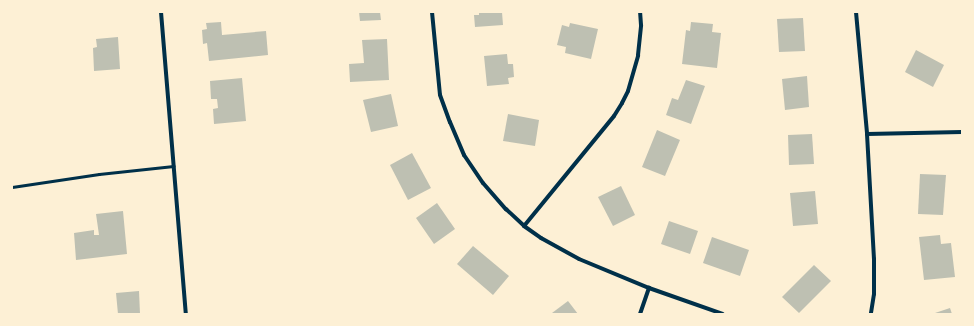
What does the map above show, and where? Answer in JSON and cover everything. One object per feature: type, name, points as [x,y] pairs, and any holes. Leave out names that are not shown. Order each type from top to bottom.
[{"type":"street","points":[[161,12],[186,314]]},
{"type":"street","points":[[432,12],[440,95],[464,156],[483,183],[524,226],[566,253],[649,288],[723,314]]},
{"type":"street","points":[[524,226],[614,116],[622,103],[628,91],[638,54],[641,25],[640,12]]},
{"type":"street","points":[[856,12],[874,259],[874,294],[871,314]]},
{"type":"street","points":[[866,134],[962,132]]},
{"type":"street","points":[[640,314],[649,288]]},
{"type":"lane","points":[[12,187],[99,174],[174,166]]},
{"type":"building","points":[[359,12],[380,12],[381,20],[360,21]]},
{"type":"building","points":[[479,12],[502,12],[503,25],[475,27],[474,15],[479,15]]},
{"type":"building","points":[[803,18],[805,51],[779,52],[777,19]]},
{"type":"building","points":[[221,22],[222,35],[266,31],[268,55],[209,61],[207,43],[203,44],[202,30],[207,29],[206,23]]},
{"type":"building","points":[[691,22],[713,24],[712,32],[721,33],[717,68],[682,64],[686,30],[690,31]]},
{"type":"building","points":[[570,23],[598,29],[591,59],[565,53],[566,47],[557,45],[562,25],[569,27]]},
{"type":"building","points":[[118,37],[120,69],[94,71],[93,48],[97,47],[96,39]]},
{"type":"building","points":[[387,39],[389,80],[350,82],[349,64],[364,63],[362,40]]},
{"type":"building","points":[[916,50],[944,65],[933,87],[905,72]]},
{"type":"building","points":[[507,54],[508,64],[513,64],[514,77],[508,78],[509,84],[487,86],[484,56]]},
{"type":"building","points":[[807,76],[809,107],[785,110],[782,79]]},
{"type":"building","points":[[242,78],[246,121],[214,124],[213,109],[218,108],[217,99],[211,99],[210,81]]},
{"type":"building","points":[[686,80],[705,86],[691,124],[666,115],[672,98],[678,100]]},
{"type":"building","points":[[391,94],[398,126],[371,132],[363,100]]},
{"type":"building","points":[[508,114],[539,120],[535,146],[503,141]]},
{"type":"building","points":[[657,130],[680,140],[665,176],[642,167]]},
{"type":"building","points":[[812,134],[814,164],[789,165],[788,135]]},
{"type":"building","points":[[412,153],[431,188],[408,200],[390,165]]},
{"type":"building","points":[[920,174],[946,175],[943,215],[918,214]]},
{"type":"building","points":[[621,186],[635,215],[613,226],[598,197]]},
{"type":"building","points":[[815,191],[818,224],[793,226],[790,193]]},
{"type":"building","points":[[437,203],[455,229],[434,244],[416,218]]},
{"type":"building","points":[[123,211],[127,254],[76,260],[74,233],[94,230],[94,235],[99,235],[96,214]]},
{"type":"building","points":[[669,221],[698,231],[690,254],[661,244]]},
{"type":"building","points":[[940,235],[941,244],[951,243],[955,277],[924,280],[919,237]]},
{"type":"building","points":[[712,237],[749,250],[740,276],[703,263]]},
{"type":"building","points":[[473,246],[509,276],[493,295],[457,264]]},
{"type":"building","points":[[814,265],[831,281],[799,313],[782,297]]},
{"type":"building","points":[[139,291],[140,314],[118,314],[116,293]]},
{"type":"building","points":[[568,301],[578,314],[552,313]]},
{"type":"building","points":[[950,308],[952,314],[932,314]]}]
